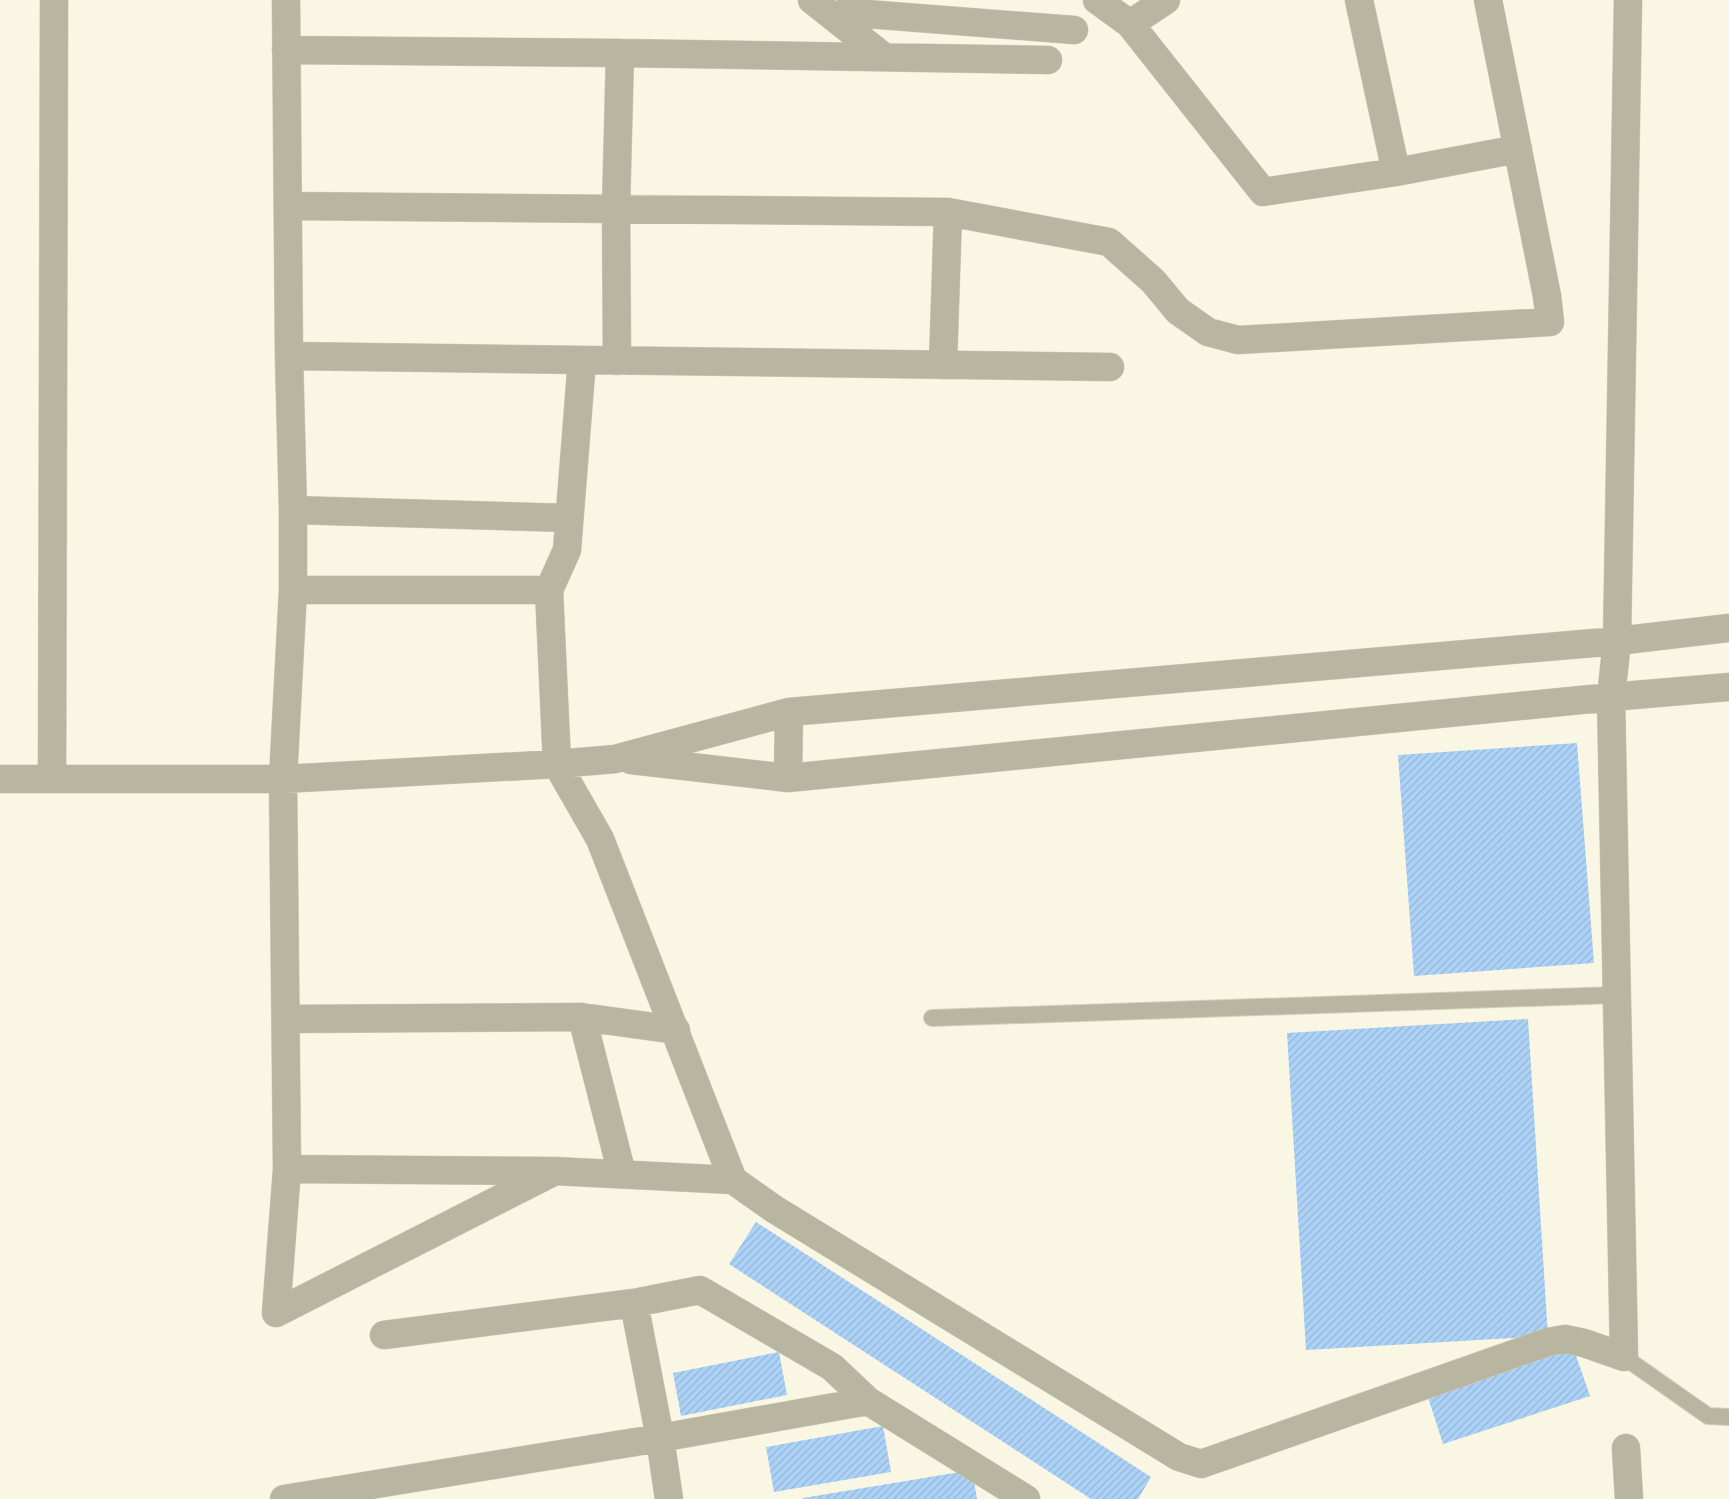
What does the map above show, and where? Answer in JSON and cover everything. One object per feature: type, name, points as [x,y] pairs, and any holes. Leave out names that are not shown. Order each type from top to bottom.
[{"type":"street","points":[[52,778],[54,0]]},
{"type":"street","points":[[286,0],[293,590],[283,779],[287,1169],[276,1313],[554,1171]]},
{"type":"street","points":[[812,0],[884,57]]},
{"type":"street","points":[[851,0],[867,14],[1074,30]]},
{"type":"street","points":[[1096,0],[1130,24],[1264,192],[1396,172],[1518,149]]},
{"type":"street","points":[[1130,24],[1166,0]]},
{"type":"street","points":[[1359,0],[1396,172]]},
{"type":"street","points":[[289,206],[948,212],[1110,242],[1152,281],[1178,311],[1208,332],[1238,340],[1550,322],[1547,296],[1488,0]]},
{"type":"street","points":[[287,1169],[554,1171],[733,1180],[774,1209],[1170,1452],[1201,1464],[1548,1342],[1565,1339],[1584,1343],[1624,1357],[1611,697],[1616,641],[1628,0]]},
{"type":"street","points":[[286,50],[1048,60]]},
{"type":"street","points":[[617,361],[616,208],[620,53]]},
{"type":"street","points":[[943,365],[948,212]]},
{"type":"street","points":[[289,356],[1110,367]]},
{"type":"street","points":[[582,360],[567,550],[549,590],[557,764],[600,839],[733,1180]]},
{"type":"street","points":[[293,510],[569,518]]},
{"type":"street","points":[[293,590],[549,590]]},
{"type":"street","points":[[0,778],[283,779],[557,764],[615,759],[789,712],[1616,641],[1729,628]]},
{"type":"street","points":[[615,759],[788,778],[1729,687]]},
{"type":"street","points":[[788,778],[789,712]]},
{"type":"street","points":[[286,1019],[582,1017],[676,1030]]},
{"type":"street","points":[[582,1017],[622,1174]]},
{"type":"street","points":[[384,1335],[634,1303],[700,1290],[832,1367],[868,1401],[1026,1499]]},
{"type":"street","points":[[634,1303],[660,1438],[669,1499]]},
{"type":"street","points":[[284,1499],[660,1438],[868,1401]]},
{"type":"street","points":[[1626,1448],[1629,1499]]},
{"type":"lane","points":[[932,1018],[1617,995]]},
{"type":"lane","points":[[1624,1357],[1708,1416],[1729,1417]]},
{"type":"building","points":[[1577,743],[1594,963],[1414,976],[1398,755]]},
{"type":"building","points":[[1528,1019],[1548,1336],[1306,1350],[1287,1033]]},
{"type":"building","points":[[756,1222],[1151,1477],[1138,1499],[1091,1499],[729,1264]]},
{"type":"building","points":[[1572,1344],[1590,1396],[1443,1444],[1426,1391]]},
{"type":"building","points":[[779,1352],[787,1395],[681,1416],[673,1373]]},
{"type":"building","points":[[883,1426],[891,1472],[774,1492],[766,1447]]},
{"type":"building","points":[[972,1470],[977,1499],[803,1499],[803,1498]]}]
